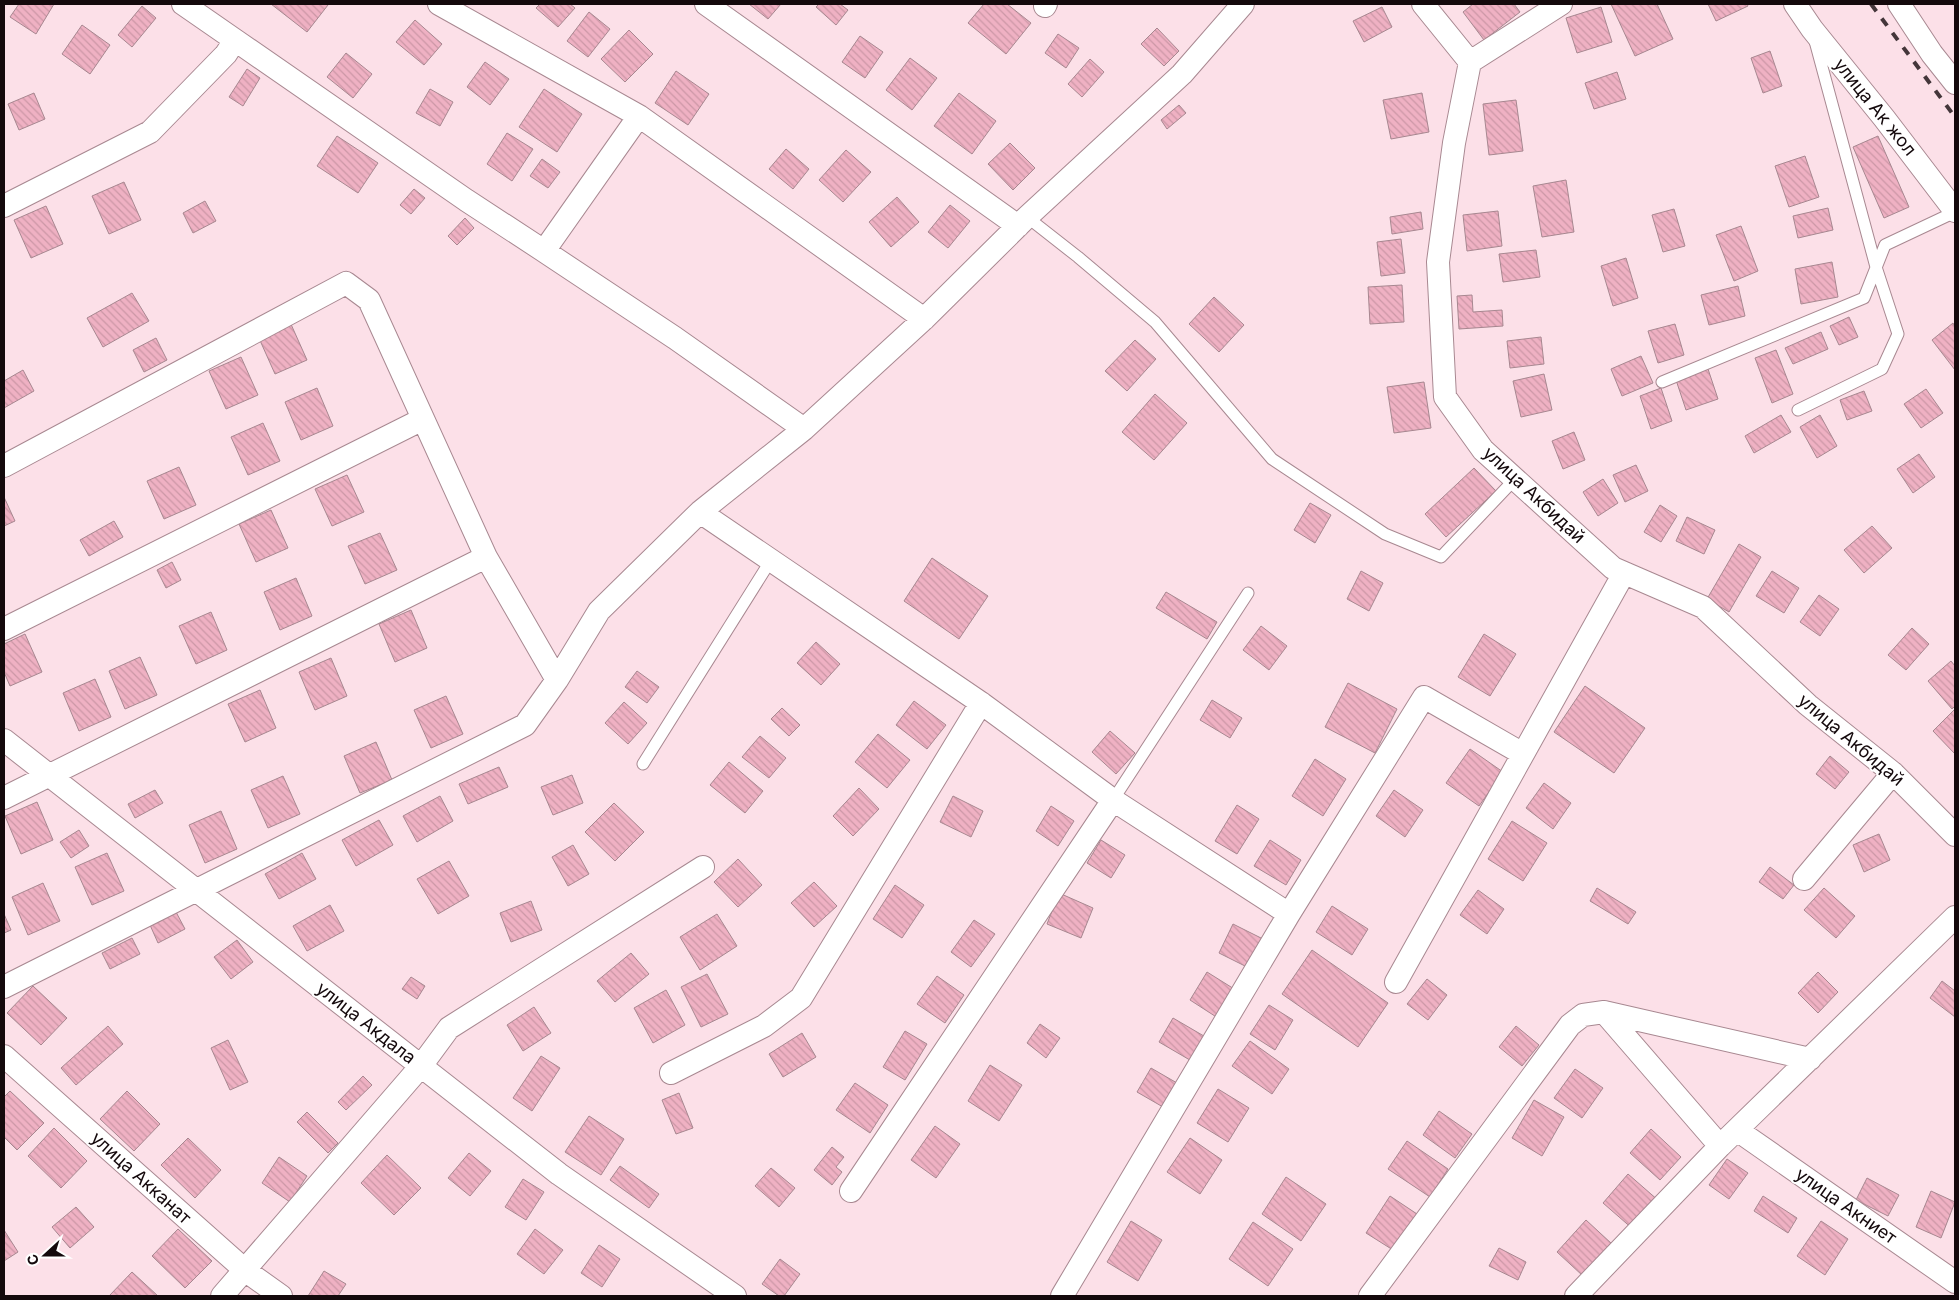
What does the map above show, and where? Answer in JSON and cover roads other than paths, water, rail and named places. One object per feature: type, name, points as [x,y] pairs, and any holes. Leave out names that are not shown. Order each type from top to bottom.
[{"type":"street","points":[[184,4],[466,200],[675,338],[804,429]]},
{"type":"street","points":[[439,4],[467,10],[639,116],[924,319]]},
{"type":"street","points":[[706,4],[1022,222]]},
{"type":"street","points":[[4,987],[525,725],[557,680],[600,611],[700,512],[804,429],[924,319],[1022,222],[1182,74],[1243,4]]},
{"type":"street","points":[[1423,4],[1470,62],[1561,4]]},
{"type":"street","name":"улица Ак жол","points":[[1795,4],[1812,29],[1884,118],[1955,212]]},
{"type":"street","points":[[1899,4],[1932,54],[1955,83]]},
{"type":"street","points":[[4,206],[150,132],[226,54],[235,40]]},
{"type":"street","name":"улица Акбидай","points":[[1470,62],[1454,143],[1438,262],[1445,397],[1483,450],[1613,568],[1703,607],[1808,704],[1893,773],[1955,835]]},
{"type":"street","points":[[544,251],[639,116]]},
{"type":"street","points":[[4,466],[346,282],[369,300],[486,557],[557,680]]},
{"type":"street","points":[[4,629],[423,419]]},
{"type":"street","points":[[700,512],[981,703],[1113,800],[1289,914]]},
{"type":"street","points":[[4,798],[486,557]]},
{"type":"street","points":[[1396,982],[1624,573]]},
{"type":"street","points":[[1062,1296],[1289,914],[1424,697],[1523,754]]},
{"type":"street","points":[[672,1073],[764,1026],[801,998],[981,703]]},
{"type":"street","name":"улица Акдала","points":[[4,740],[559,1174],[735,1296]]},
{"type":"street","points":[[1804,878],[1893,773]]},
{"type":"street","points":[[852,1191],[1113,800]]},
{"type":"street","points":[[222,1296],[246,1271],[421,1066],[449,1028],[704,866]]},
{"type":"street","points":[[1576,1296],[1720,1146],[1955,918]]},
{"type":"street","points":[[1370,1296],[1570,1024],[1583,1016],[1604,1012],[1810,1059]]},
{"type":"street","points":[[1604,1012],[1720,1146]]},
{"type":"street","name":"улица Акканат","points":[[4,1056],[246,1271],[281,1296]]},
{"type":"street","name":"улица Акниет","points":[[1737,1130],[1955,1282]]},
{"type":"lane","points":[[1798,410],[1882,369],[1898,334],[1876,266],[1812,29]]},
{"type":"lane","points":[[1662,382],[1864,298],[1885,244],[1955,212]]},
{"type":"lane","points":[[1022,222],[1078,257],[1155,322],[1272,459],[1385,534],[1441,557],[1515,479]]},
{"type":"lane","points":[[643,764],[771,560]]},
{"type":"lane","points":[[1113,800],[1248,594]]},
{"type":"railway","points":[[1871,4],[1955,117]]}]
